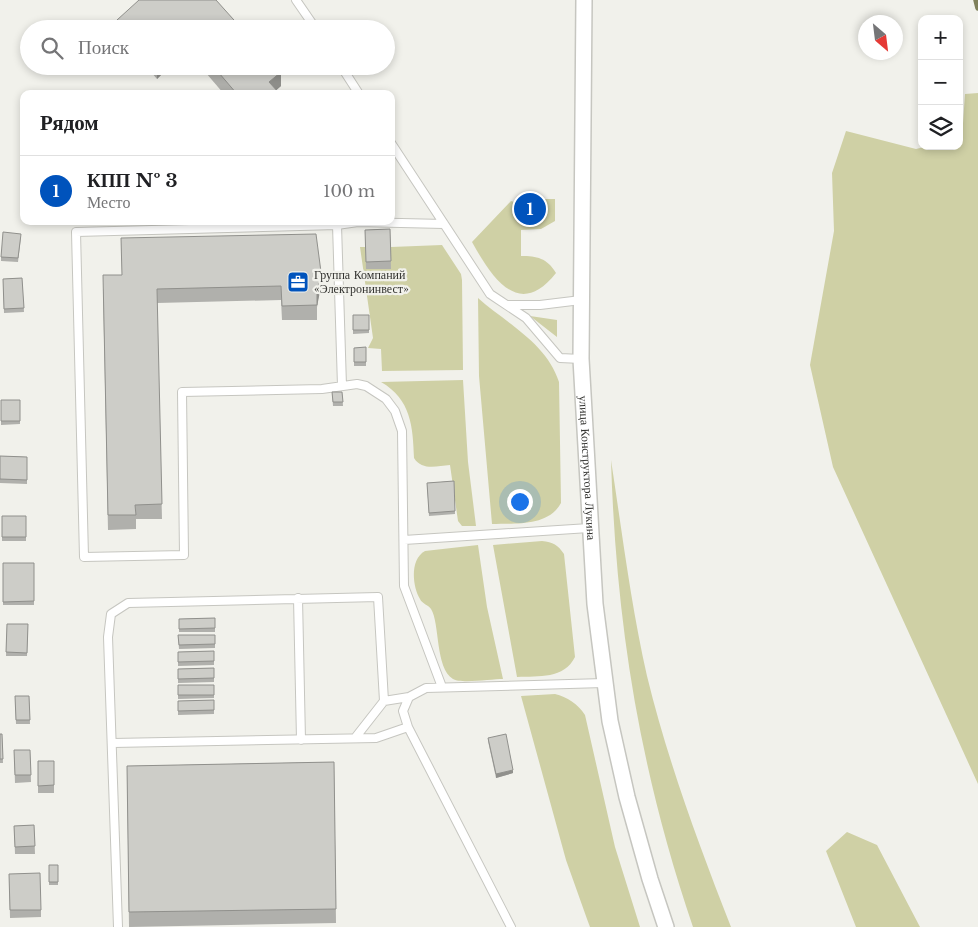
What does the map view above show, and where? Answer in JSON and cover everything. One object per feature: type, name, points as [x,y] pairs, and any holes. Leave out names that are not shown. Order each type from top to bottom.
[{"type":"street","name":"улица Конструктора Лукина","points":[[584,0],[581,359],[589,528],[595,604],[610,721],[627,797],[650,879],[666,927]]},
{"type":"lane","points":[[296,0],[310,20]]},
{"type":"lane","points":[[347,75],[356,90]]},
{"type":"lane","points":[[395,148],[490,294],[508,305],[538,330],[560,358],[581,359]]},
{"type":"lane","points":[[395,223],[444,224]]},
{"type":"lane","points":[[342,386],[337,225],[76,232],[84,557],[184,554],[182,392],[322,389],[357,384],[366,386],[386,399],[400,422],[404,463],[404,586],[442,687]]},
{"type":"lane","points":[[508,305],[540,305],[581,300]]},
{"type":"lane","points":[[404,540],[589,528]]},
{"type":"lane","points":[[118,927],[108,637],[111,614],[128,603],[378,597],[384,701],[355,738]]},
{"type":"lane","points":[[298,598],[301,740]]},
{"type":"lane","points":[[384,701],[410,697],[426,688],[604,683]]},
{"type":"lane","points":[[410,697],[403,711],[408,727],[512,927]]},
{"type":"lane","points":[[113,743],[376,738],[408,727]]},
{"type":"green space","points":[[978,93],[978,784],[833,467],[810,365],[834,231],[832,173],[846,131],[918,150],[963,150],[965,94]]},
{"type":"green space","points":[[544,199],[555,199],[555,221],[541,229],[521,230],[521,256],[541,259],[549,264],[556,273],[543,287],[530,293],[518,293],[508,289],[488,269],[472,242],[511,201],[521,204],[538,214],[539,205]]},
{"type":"green space","points":[[442,245],[461,274],[463,370],[382,371],[381,349],[368,348],[373,338],[360,247],[366,247],[367,269],[391,247]]},
{"type":"green space","points":[[478,298],[535,345],[553,368],[559,382],[561,503],[555,511],[540,520],[492,524],[479,376]]},
{"type":"green space","points":[[530,316],[557,320],[557,337]]},
{"type":"green space","points":[[463,380],[468,462],[476,526],[462,526],[458,521],[450,465],[425,466],[421,465],[414,458],[413,435],[404,405],[391,389],[381,382]]},
{"type":"green space","points":[[611,460],[631,595],[655,708],[685,803],[731,927],[693,927],[674,869],[659,811],[645,754],[625,639],[618,581]]},
{"type":"green space","points":[[542,541],[555,544],[564,554],[575,657],[570,664],[558,673],[517,677],[493,545]]},
{"type":"green space","points":[[478,545],[487,607],[503,679],[457,680],[447,673],[443,665],[434,616],[430,608],[421,601],[415,587],[415,566],[420,555],[425,551]]},
{"type":"green space","points":[[555,694],[572,702],[585,715],[615,847],[640,927],[590,927],[587,919],[566,860],[521,696]]},
{"type":"green space","points":[[847,832],[877,845],[920,927],[856,927],[826,851]]},
{"type":"building","points":[[139,0],[216,0],[234,20],[117,20]]},
{"type":"building","points":[[221,75],[277,75],[269,82],[276,90],[234,90]]},
{"type":"building","points":[[521,200],[539,201],[538,210],[521,210]]},
{"type":"building","points":[[390,229],[391,261],[366,262],[365,230]]},
{"type":"building","points":[[3,232],[21,234],[18,258],[1,257]]},
{"type":"building","points":[[316,234],[321,272],[317,292],[317,305],[282,306],[281,286],[157,289],[162,504],[135,505],[136,515],[108,515],[103,275],[122,275],[121,238]]},
{"type":"building","points":[[22,278],[24,308],[4,309],[3,279]]},
{"type":"building","points":[[353,315],[369,315],[369,330],[353,330]]},
{"type":"building","points":[[366,347],[366,362],[354,362],[354,348]]},
{"type":"building","points":[[332,392],[342,392],[343,402],[333,402]]},
{"type":"building","points":[[1,400],[20,400],[20,421],[1,421]]},
{"type":"building","points":[[0,456],[27,457],[27,480],[0,479]]},
{"type":"building","points":[[454,481],[455,511],[429,513],[427,483]]},
{"type":"building","points":[[2,516],[26,516],[26,537],[2,537]]},
{"type":"building","points":[[3,563],[34,563],[34,601],[3,602]]},
{"type":"building","points":[[215,618],[215,628],[179,629],[179,619]]},
{"type":"building","points":[[7,624],[28,624],[27,653],[6,652]]},
{"type":"building","points":[[178,635],[215,635],[215,644],[179,645]]},
{"type":"building","points":[[214,651],[214,661],[178,662],[178,652]]},
{"type":"building","points":[[214,668],[214,678],[178,679],[178,669]]},
{"type":"building","points":[[178,685],[214,685],[214,695],[178,695]]},
{"type":"building","points":[[15,696],[29,696],[30,720],[16,720]]},
{"type":"building","points":[[214,700],[214,710],[178,711],[178,701]]},
{"type":"building","points":[[0,734],[2,734],[3,759],[0,759]]},
{"type":"building","points":[[506,734],[513,770],[496,774],[488,738]]},
{"type":"building","points":[[14,750],[30,750],[31,775],[15,775]]},
{"type":"building","points":[[38,761],[54,761],[54,785],[38,786]]},
{"type":"building","points":[[334,762],[336,909],[129,912],[127,766]]},
{"type":"building","points":[[34,825],[35,846],[15,847],[14,826]]},
{"type":"building","points":[[49,865],[58,865],[58,882],[49,882]]},
{"type":"building","points":[[40,873],[41,910],[10,910],[9,874]]},
{"type":"waterway","points":[[976,0],[978,8]]},
{"type":"place","name":"КПП № 3","points":[[530,209]]},
{"type":"place","name":"Группа Компаний «Электронинвест»","points":[[298,282]]}]
